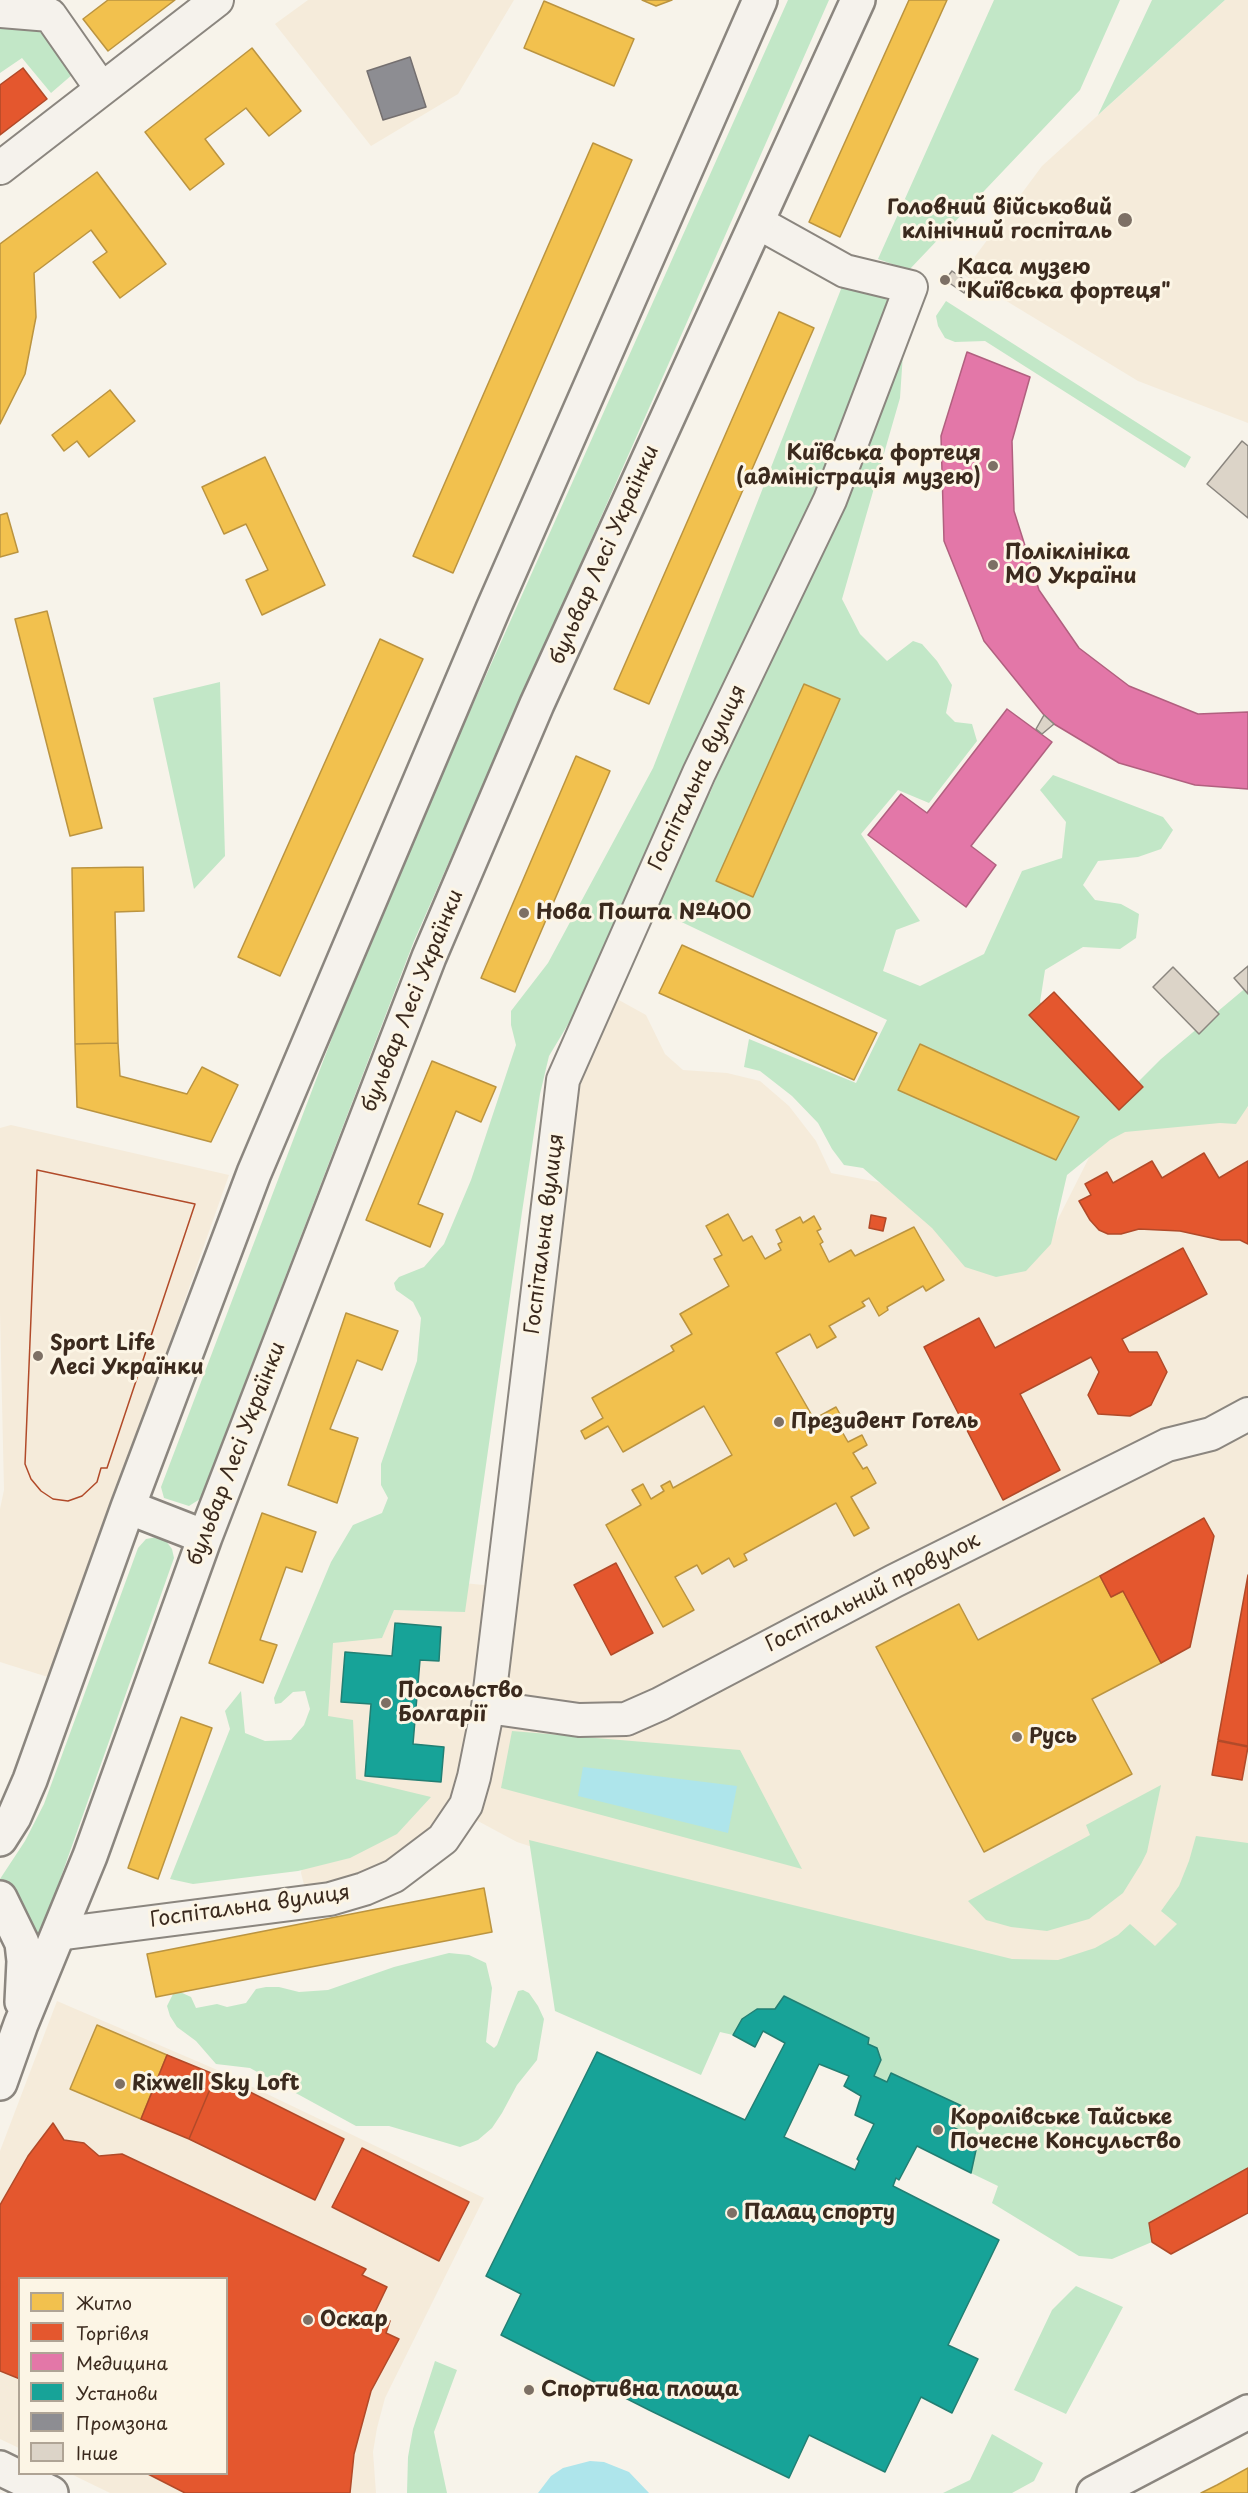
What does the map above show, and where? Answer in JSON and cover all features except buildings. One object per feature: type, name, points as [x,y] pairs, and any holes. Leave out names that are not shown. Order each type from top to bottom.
[{"type":"main road","points":[[3,1832],[30,1780],[128,1507],[254,1173],[502,587],[760,0]]},
{"type":"main road","name":"бульвар Лесі Українки","points":[[21,2024],[93,1848],[205,1537],[429,957],[537,704],[858,0]]},
{"type":"main road","points":[[128,1507],[205,1537]]},
{"type":"main road","points":[[0,1898],[22,1943],[24,1960],[21,2024],[0,2083]]},
{"type":"main road","points":[[0,1930],[17,1959],[23,1985]]},
{"type":"main road","points":[[1094,2493],[1248,2412]]},
{"type":"main road","points":[[0,2469],[51,2493]]},
{"type":"street","points":[[0,168],[217,0]]},
{"type":"street","points":[[0,11],[50,15],[101,88]]},
{"type":"street","name":"Госпітальна вулиця","points":[[58,1934],[330,1899],[364,1889],[394,1876],[443,1839],[466,1805],[488,1707],[563,1080],[699,773],[830,500],[910,287],[845,271],[757,222]]},
{"type":"street","name":"Госпітальний провулок","points":[[488,1707],[579,1720],[626,1719],[660,1704],[894,1581],[1167,1445],[1210,1434],[1248,1414]]},
{"type":"shaded area","points":[[308,0],[514,0],[458,94],[371,146],[275,24]]},
{"type":"shaded area","name":"Головний військовий клінічний госпіталь","points":[[1225,0],[1248,0],[1248,423],[1138,381],[962,274],[1042,166]]},
{"type":"shaded area","points":[[608,994],[646,1015],[665,1054],[683,1070],[727,1073],[760,1081],[789,1106],[816,1141],[831,1173],[878,1182],[912,1201],[1030,1243],[1057,1221],[1105,1126],[1197,1050],[1248,1108],[1248,1917],[1042,2015],[517,1842],[476,1820],[491,1763],[571,1078]]},
{"type":"shaded area","points":[[11,1125],[229,1175],[51,1678],[0,1662],[0,1509],[4,1490],[0,1312],[0,1128]]},
{"type":"shaded area","points":[[359,1557],[453,1582],[494,1586],[483,1699],[452,1811],[424,1844],[368,1877],[306,1892],[301,1873],[321,1758],[330,1650]]},
{"type":"shaded area","points":[[57,2001],[215,2069],[484,2198],[385,2398],[373,2452],[376,2493],[110,2493],[73,2475],[228,2475],[228,2277],[18,2277],[18,2448],[0,2439],[0,2151]]},
{"type":"green space","points":[[788,0],[829,0],[414,941],[200,1499],[189,1506],[164,1498],[161,1487],[378,917]]},
{"type":"green space","points":[[994,0],[1120,0],[1080,90],[909,270],[878,259]]},
{"type":"green space","points":[[1152,0],[1225,0],[1098,115]]},
{"type":"green space","points":[[0,17],[46,20],[80,68],[51,93],[22,58],[0,73]]},
{"type":"green space","points":[[843,284],[864,285],[893,304],[824,490],[585,996],[549,1056],[540,1094],[522,1212],[465,1612],[394,1610],[382,1638],[333,1643],[328,1716],[353,1720],[356,1779],[431,1797],[397,1834],[350,1858],[298,1871],[193,1884],[170,1879],[230,1729],[225,1711],[241,1691],[245,1733],[265,1741],[291,1740],[304,1725],[310,1709],[305,1691],[293,1692],[281,1703],[275,1704],[274,1698],[331,1562],[353,1525],[382,1513],[388,1498],[381,1485],[381,1464],[417,1361],[421,1318],[413,1302],[396,1290],[394,1283],[399,1277],[424,1267],[444,1244],[471,1180],[516,1045],[511,1025],[511,1011],[548,963],[653,768]]},
{"type":"green space","points":[[946,301],[1191,457],[1185,468],[985,341],[955,342],[945,338],[938,326],[936,316]]},
{"type":"green space","points":[[903,353],[900,398],[842,599],[860,634],[887,661],[913,641],[922,644],[937,661],[952,685],[946,713],[955,722],[972,724],[977,741],[929,803],[898,790],[861,834],[920,921],[896,930],[883,971],[920,986],[984,954],[1022,871],[1062,858],[1066,822],[1040,790],[1053,775],[1163,817],[1173,830],[1161,849],[1138,857],[1098,861],[1083,885],[1095,900],[1121,904],[1139,914],[1136,938],[1120,949],[1083,947],[1045,970],[1040,1002],[1101,1067],[1130,1090],[1161,1059],[1248,986],[1248,1106],[1236,1124],[1220,1123],[1125,1132],[1110,1140],[1067,1175],[1051,1244],[1026,1271],[996,1277],[965,1267],[932,1228],[863,1168],[844,1165],[818,1123],[792,1096],[760,1071],[744,1067],[749,1039],[856,1083],[887,1020],[648,906],[699,790],[710,793],[724,760],[715,755]]},
{"type":"green space","points":[[220,682],[225,856],[194,889],[153,698]]},
{"type":"green space","points":[[157,1537],[166,1541],[172,1549],[174,1558],[40,1936],[0,1879],[25,1841],[44,1804],[138,1548],[146,1539]]},
{"type":"green space","points":[[512,1731],[740,1750],[802,1869],[501,1788]]},
{"type":"green space","points":[[1161,1785],[1147,1852],[1141,1864],[1123,1893],[1089,1919],[1047,1931],[1011,1927],[986,1920],[968,1901],[1090,1835],[1086,1825]]},
{"type":"green space","points":[[1196,1836],[1248,1843],[1248,2168],[1149,2222],[1152,2242],[1112,2259],[1079,2256],[992,2203],[998,2186],[971,2173],[976,2150],[968,2134],[952,2127],[962,2106],[891,2074],[887,2082],[874,2076],[881,2060],[877,2048],[868,2044],[869,2038],[784,1997],[775,2009],[757,2009],[742,2019],[733,2035],[720,2032],[701,2075],[555,2011],[529,1840],[1012,1959],[1058,1960],[1095,1948],[1118,1935],[1130,1924],[1155,1946],[1177,1924],[1161,1911],[1179,1886]]},
{"type":"green space","points":[[449,1953],[469,1955],[486,1963],[492,1988],[486,2042],[494,2048],[518,1991],[523,1990],[529,1993],[544,2019],[537,2060],[517,2085],[492,2128],[478,2140],[460,2147],[389,2126],[356,2126],[250,2068],[216,2064],[196,2041],[177,2027],[167,2006],[173,1994],[178,1991],[191,1997],[196,2008],[217,2004],[227,2007],[246,2003],[256,1989],[266,1987],[279,1987],[299,1992],[328,1990],[394,1967]]},
{"type":"green space","points":[[1076,2286],[1123,2307],[1066,2414],[1014,2390],[1052,2310]]},
{"type":"green space","points":[[435,2361],[457,2370],[434,2432],[447,2493],[407,2493],[408,2457],[413,2429]]},
{"type":"green space","points":[[992,2434],[1043,2463],[1034,2481],[1012,2493],[943,2493],[970,2480]]},
{"type":"water","points":[[583,1767],[737,1786],[728,1833],[578,1796]]},
{"type":"water","points":[[590,2461],[604,2462],[629,2472],[649,2493],[538,2493],[551,2476],[563,2468]]},
{"type":"place","name":"Головний військовий клінічний госпіталь","points":[[1125,220]]},
{"type":"place","name":"Каса музею \"Київська фортеця\"","points":[[945,280]]},
{"type":"place","name":"Київська фортеця (адміністрація музею)","points":[[993,466]]},
{"type":"place","name":"Поліклініка МО України","points":[[993,565]]},
{"type":"place","name":"Нова Пошта №400","points":[[524,913]]},
{"type":"place","name":"Sport Life Лесі Українки","points":[[38,1356]]},
{"type":"place","name":"Президент Готель","points":[[779,1422]]},
{"type":"place","name":"Посольство Болгарії","points":[[386,1703]]},
{"type":"place","name":"Русь","points":[[1017,1737]]},
{"type":"place","name":"Rixwell Sky Loft","points":[[120,2084]]},
{"type":"place","name":"Королівське Тайське Почесне Консульство","points":[[938,2130]]},
{"type":"place","name":"Палац спорту","points":[[732,2213]]},
{"type":"place","name":"Оскар","points":[[308,2320]]},
{"type":"place","name":"Спортивна площа","points":[[529,2390]]}]
